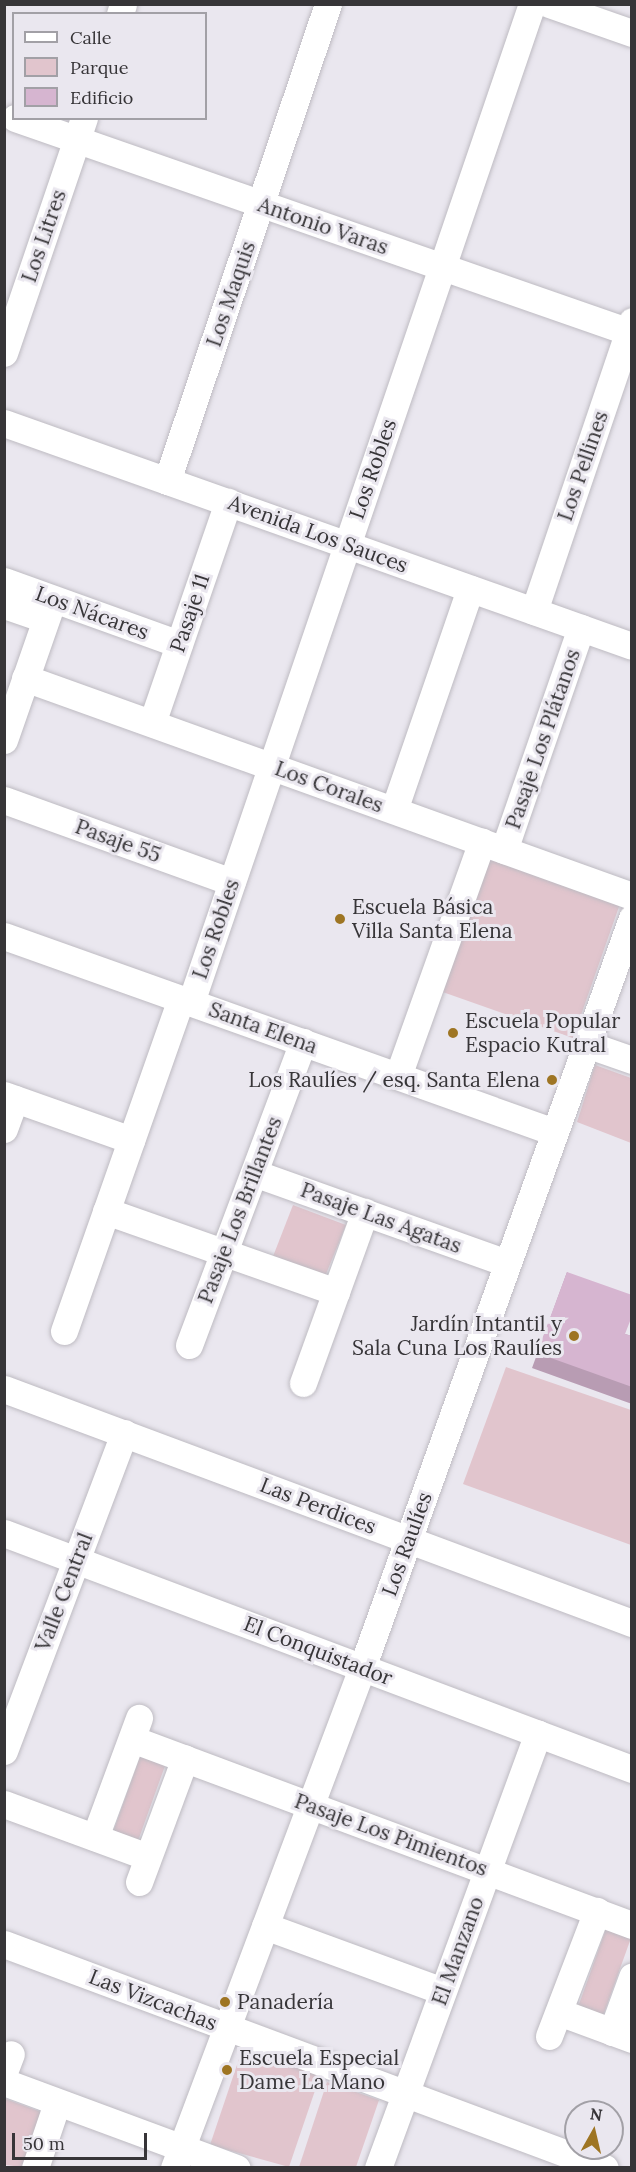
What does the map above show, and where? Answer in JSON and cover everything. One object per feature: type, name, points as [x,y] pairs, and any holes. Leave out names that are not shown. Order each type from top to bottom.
[{"type":"street","name":"Los Maquis","points":[[167,481],[328,4]]},
{"type":"street","name":"Los Robles","points":[[64,1331],[131,1140],[232,882],[532,4]]},
{"type":"street","points":[[549,4],[632,33]]},
{"type":"street","name":"Antonio Varas","points":[[26,120],[81,129],[261,204],[630,329]]},
{"type":"street","name":"Los Litres","points":[[4,353],[81,129]]},
{"type":"street","name":"Los Pellines","points":[[534,611],[630,329]]},
{"type":"street","name":"Avenida Los Sauces","points":[[4,423],[632,646]]},
{"type":"street","name":"Pasaje 11","points":[[152,723],[228,502]]},
{"type":"street","name":"Los Nácares","points":[[4,581],[49,609]]},
{"type":"street","points":[[394,810],[470,589]]},
{"type":"street","name":"Los Nácares","points":[[4,605],[49,609],[179,644]]},
{"type":"street","points":[[4,740],[49,609]]},
{"type":"street","name":"Pasaje Los Plátanos","points":[[398,1076],[581,628]]},
{"type":"street","name":"Los Corales","points":[[25,678],[632,896]]},
{"type":"street","name":"Pasaje 55","points":[[4,800],[232,882]]},
{"type":"street","name":"Los Raulíes","points":[[178,2157],[362,1668],[632,918]]},
{"type":"street","name":"Santa Elena","points":[[4,936],[555,1132]]},
{"type":"street","name":"Pasaje Los Brillantes","points":[[189,1345],[303,1042]]},
{"type":"street","points":[[586,1044],[632,1060]]},
{"type":"street","points":[[4,1129],[10,1097],[131,1140]]},
{"type":"street","name":"Pasaje Las Agatas","points":[[254,1173],[507,1263]]},
{"type":"street","points":[[106,1211],[336,1292]]},
{"type":"street","points":[[303,1383],[364,1212]]},
{"type":"street","name":"Las Perdices","points":[[4,1389],[632,1623]]},
{"type":"street","name":"Valle Central","points":[[4,1751],[124,1433]]},
{"type":"street","name":"El Conquistador","points":[[4,1533],[632,1769]]},
{"type":"street","name":"Pasaje Los Pimientos","points":[[95,1837],[135,1728],[185,1758],[632,1924]]},
{"type":"street","name":"El Manzano","points":[[378,2168],[538,1734]]},
{"type":"street","points":[[139,1882],[185,1758]]},
{"type":"street","points":[[4,1804],[148,1857]]},
{"type":"street","points":[[597,1911],[554,2024],[622,2035],[632,1977]]},
{"type":"street","points":[[265,1926],[443,1991]]},
{"type":"street","name":"Las Vizcachas","points":[[4,1944],[605,2168]]},
{"type":"street","points":[[4,2082],[178,2157],[237,2168]]},
{"type":"street","points":[[35,2168],[57,2103]]},
{"type":"green space","points":[[485,854],[621,901],[573,1038],[437,990]]},
{"type":"green space","points":[[595,1065],[631,1078],[631,1143],[577,1122]]},
{"type":"green space","points":[[293,1205],[346,1225],[324,1279],[272,1259]]},
{"type":"green space","points":[[506,1367],[631,1410],[631,1545],[463,1484]]},
{"type":"green space","points":[[141,1754],[166,1763],[138,1841],[113,1832]]},
{"type":"green space","points":[[606,1929],[631,1938],[603,2016],[578,2007]]},
{"type":"green space","points":[[245,2041],[323,2067],[289,2167],[210,2145]]},
{"type":"green space","points":[[327,2082],[379,2100],[356,2167],[299,2167]]},
{"type":"green space","points":[[6,2099],[44,2113],[23,2167],[5,2165]]},
{"type":"building","points":[[567,1272],[632,1295],[632,1316],[625,1334],[632,1336],[632,1387],[537,1353]]},
{"type":"place","name":"Escuela Básica Villa Santa Elena","points":[[340,919]]},
{"type":"place","name":"Escuela Popular Espacio Kutral","points":[[453,1033]]},
{"type":"place","name":"Los Raulíes / esq. Santa Elena","points":[[552,1080]]},
{"type":"place","name":"Jardín Intantil y Sala Cuna Los Raulíes","points":[[574,1336]]},
{"type":"place","name":"Panadería","points":[[225,2002]]},
{"type":"place","name":"Escuela Especial Dame La Mano","points":[[227,2070]]}]
